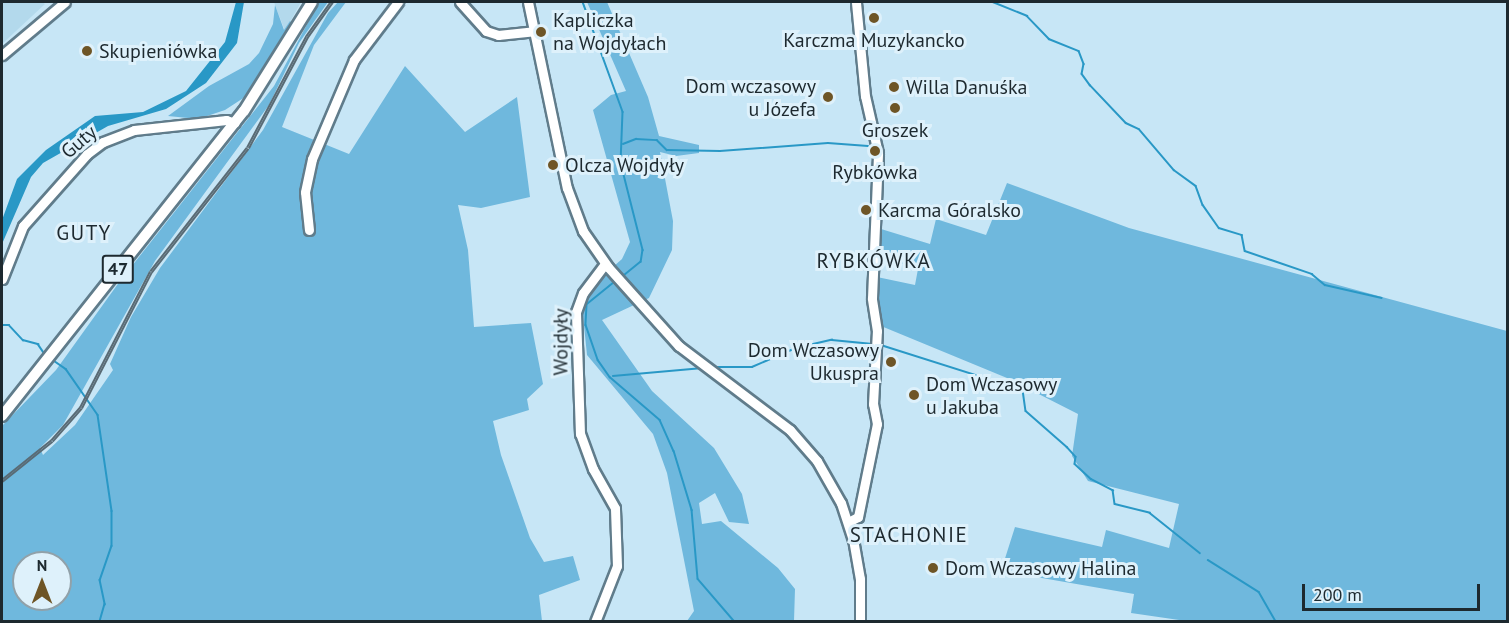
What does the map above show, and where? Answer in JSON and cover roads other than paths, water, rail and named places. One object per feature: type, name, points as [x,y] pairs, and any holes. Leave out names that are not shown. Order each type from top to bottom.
[{"type":"main road","name":"47","points":[[2,416],[235,123],[312,2]]},
{"type":"street","points":[[2,55],[64,2]]},
{"type":"street","points":[[309,231],[305,192],[312,159],[354,60],[398,2]]},
{"type":"street","points":[[460,2],[486,32],[498,35],[534,32]]},
{"type":"street","points":[[528,2],[571,201],[586,237],[608,267],[691,356],[801,441],[824,471],[848,522],[859,570],[860,621]]},
{"type":"street","points":[[848,522],[858,517],[873,456],[877,424],[873,404],[877,331],[872,298],[878,153],[865,96],[856,2]]},
{"type":"street","name":"Guty","points":[[2,279],[23,226],[87,154],[103,142],[134,130],[226,120],[235,123]]},
{"type":"street","name":"Wojdyły","points":[[595,621],[611,588],[617,558],[615,508],[585,449],[578,418],[577,306],[608,267]]},
{"type":"waterway","points":[[583,2],[623,112],[621,163],[643,250],[641,262],[621,278]]},
{"type":"waterway","points":[[993,2],[1027,16],[1049,39],[1079,51],[1084,64],[1082,74],[1090,85],[1126,123],[1139,129],[1174,170],[1196,186],[1203,205],[1219,228],[1242,235],[1245,251],[1312,274],[1325,285],[1382,298]]},
{"type":"waterway","points":[[623,144],[636,139],[657,140],[667,150],[720,151],[828,143],[868,146]]},
{"type":"waterway","points":[[615,282],[587,305],[586,325],[598,360],[610,377],[660,420],[674,451],[692,510],[698,579],[735,622]]},
{"type":"waterway","points":[[2,325],[9,325],[23,340],[38,344],[44,353]]},
{"type":"waterway","points":[[714,367],[752,367],[796,348],[832,340],[873,344]]},
{"type":"waterway","points":[[881,345],[1023,390],[1026,411],[1067,447],[1076,457],[1075,464],[1091,479],[1113,490],[1115,504],[1150,513],[1200,553]]},
{"type":"waterway","points":[[53,360],[66,369],[98,415],[112,511],[112,546],[100,580],[105,604],[100,622]]},
{"type":"waterway","points":[[613,376],[703,368]]},
{"type":"waterway","points":[[1208,560],[1259,592],[1276,622]]},
{"type":"railway","points":[[2,481],[52,441],[81,408],[151,272],[248,148],[307,37],[332,2]]},
{"type":"place","name":"Karczma Muzykancko","points":[[874,18]]},
{"type":"place","name":"Kapliczka na Wojdyłach","points":[[541,32]]},
{"type":"place","name":"Skupieniówka","points":[[87,51]]},
{"type":"place","name":"Willa Danuśka","points":[[894,87]]},
{"type":"place","name":"Dom wczasowy u Józefa","points":[[828,97]]},
{"type":"place","name":"Groszek","points":[[895,108]]},
{"type":"place","name":"Rybkówka","points":[[875,151]]},
{"type":"place","name":"Olcza Wojdyły","points":[[553,165]]},
{"type":"place","name":"Karcma Góralsko","points":[[866,210]]},
{"type":"place","name":"Dom Wczasowy Ukuspra","points":[[891,362]]},
{"type":"place","name":"Dom Wczasowy u Jakuba","points":[[914,395]]},
{"type":"place","name":"Dom Wczasowy Halina","points":[[933,568]]},
{"type":"district","name":"GUTY","points":[[84,233]]},
{"type":"district","name":"RYBKÓWKA","points":[[874,261]]},
{"type":"district","name":"STACHONIE","points":[[909,535]]}]
